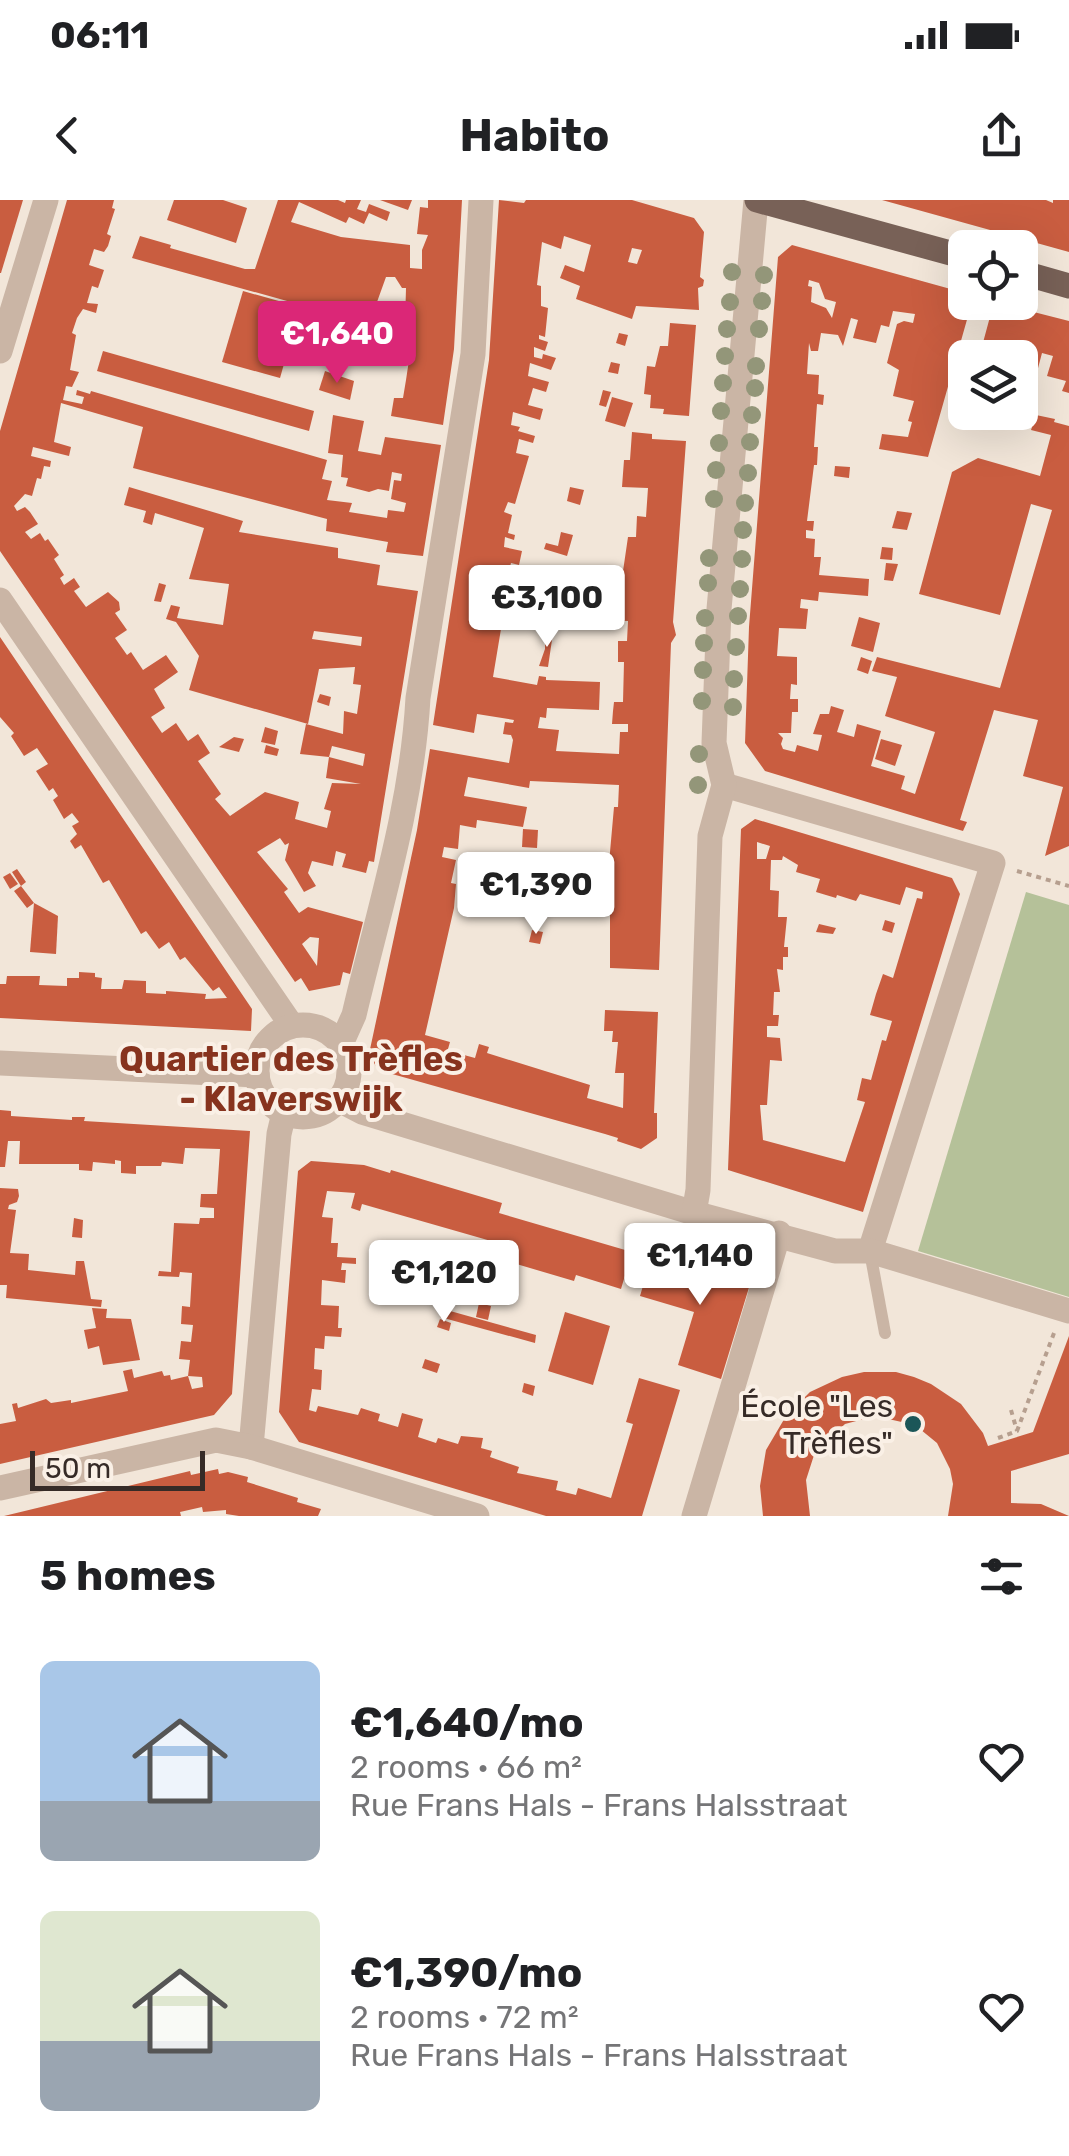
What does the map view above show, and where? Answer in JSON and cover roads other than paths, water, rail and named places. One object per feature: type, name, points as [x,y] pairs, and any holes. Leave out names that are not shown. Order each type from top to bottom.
[{"type":"main road","points":[[756,200],[948,253]]},
{"type":"main road","points":[[1038,277],[1069,286]]},
{"type":"street","points":[[0,351],[46,200]]},
{"type":"street","points":[[341,1044],[354,1014],[405,807],[418,698],[473,354],[481,200]]},
{"type":"street","points":[[694,1212],[698,1190],[710,836],[724,785],[714,743],[720,609],[756,200]]},
{"type":"street","points":[[0,600],[292,1026]]},
{"type":"street","points":[[724,785],[993,864],[870,1252]]},
{"type":"street","points":[[310,1025],[328,1032],[341,1044],[349,1073],[339,1100],[320,1114],[296,1117],[284,1113],[266,1098],[257,1076],[262,1050],[269,1039],[292,1026],[310,1025]]},
{"type":"street","points":[[0,1064],[257,1076]]},
{"type":"street","points":[[339,1100],[362,1112],[694,1212],[835,1251],[870,1252],[1066,1310]]},
{"type":"street","points":[[251,1447],[284,1113]]},
{"type":"street","points":[[694,1516],[779,1234]]},
{"type":"street","points":[[0,1488],[216,1440],[251,1447],[477,1516]]},
{"type":"lane","points":[[870,1252],[886,1332]]},
{"type":"place","name":"École \"Les Trèfles\"","points":[[913,1424]]},
{"type":"district","name":"Quartier des Trèfles - Klaverswijk","points":[[291,1079]]}]
